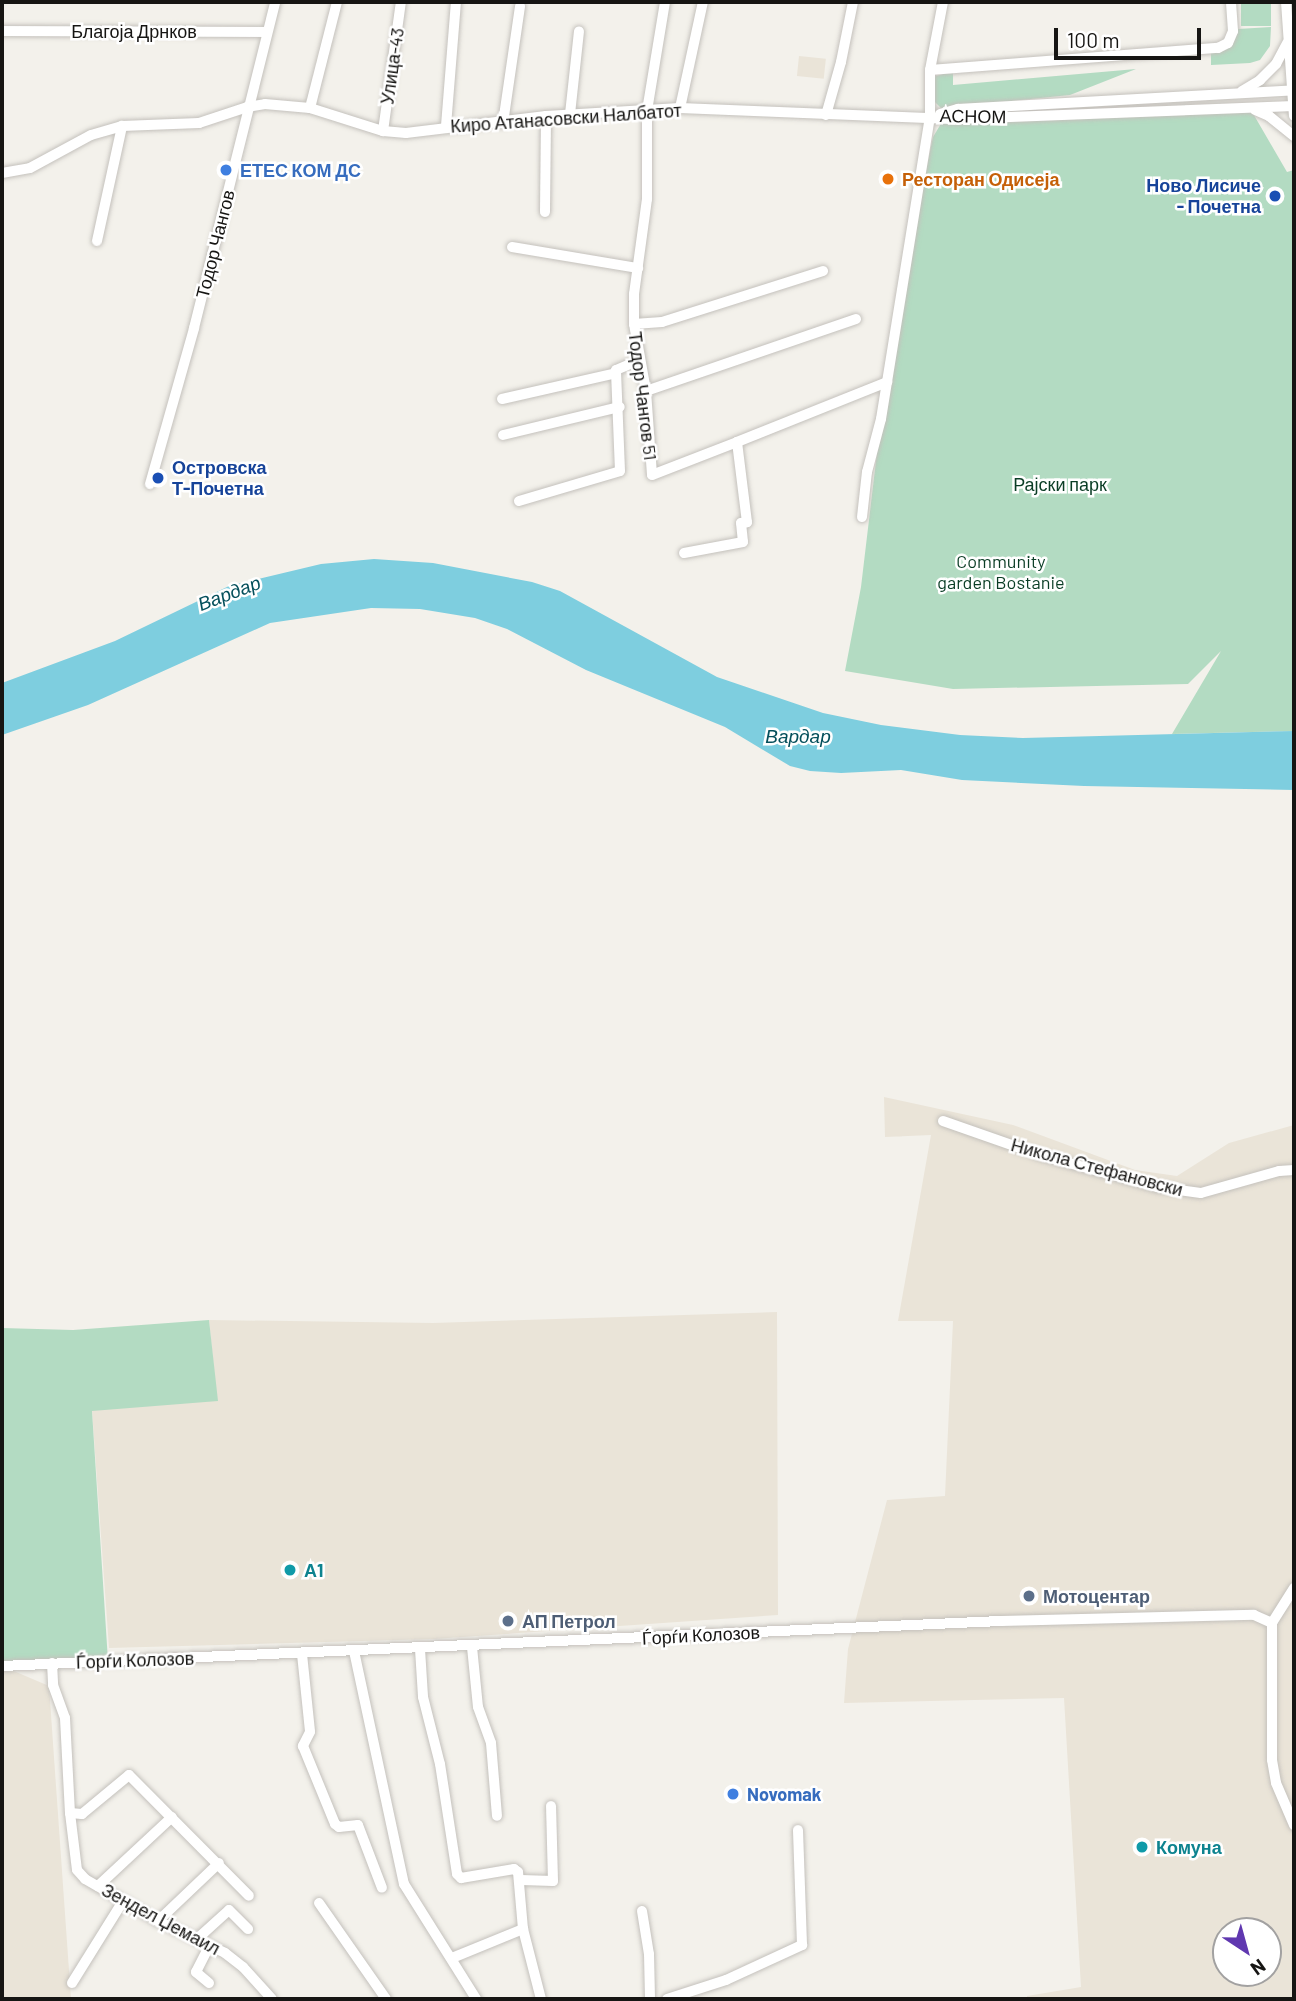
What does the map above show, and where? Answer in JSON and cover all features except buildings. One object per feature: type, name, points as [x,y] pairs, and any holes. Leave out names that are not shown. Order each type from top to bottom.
[{"type":"street","name":"Тодор Чангов","points":[[150,484],[194,328],[275,2]]},
{"type":"street","points":[[310,108],[337,2]]},
{"type":"street","name":"Улица-43","points":[[383,131],[401,2]]},
{"type":"street","points":[[446,126],[457,2]]},
{"type":"street","name":"Тодор Чангов 51","points":[[665,2],[647,111],[647,199],[634,324],[646,391],[652,475],[887,382]]},
{"type":"street","points":[[680,108],[703,2]]},
{"type":"street","points":[[826,115],[841,62],[853,2]]},
{"type":"street","points":[[862,517],[867,472],[887,382],[930,116],[930,70],[943,2]]},
{"type":"street","points":[[930,70],[1218,48],[1228,43],[1233,31],[1231,2]]},
{"type":"street","points":[[1286,2],[1294,116]]},
{"type":"street","points":[[503,123],[520,6]]},
{"type":"street","name":"Благоја Дрнков","points":[[2,30],[267,32]]},
{"type":"street","points":[[570,114],[579,32]]},
{"type":"street","points":[[1239,93],[1260,80],[1276,64],[1282,56],[1288,33]]},
{"type":"street","name":"АСНОМ","points":[[930,116],[958,109],[1293,90]]},
{"type":"street","name":"Киро Атанасовски Налбатот","points":[[2,173],[30,168],[91,135],[122,126],[199,123],[265,104],[310,108],[383,131],[405,133],[547,116],[680,108],[826,115],[930,116]]},
{"type":"street","name":"АСНОМ","points":[[930,116],[958,119],[1294,106]]},
{"type":"street","points":[[1245,107],[1269,116],[1294,136]]},
{"type":"street","points":[[545,212],[547,116]]},
{"type":"street","points":[[97,241],[122,126]]},
{"type":"street","points":[[512,247],[638,268]]},
{"type":"street","points":[[634,324],[663,322],[824,271]]},
{"type":"street","points":[[646,391],[856,319]]},
{"type":"street","points":[[519,501],[620,471],[620,407],[616,373],[621,365],[639,360]]},
{"type":"street","points":[[502,400],[616,373]]},
{"type":"street","points":[[503,435],[620,407]]},
{"type":"street","points":[[684,553],[743,542],[741,523],[747,522],[737,442]]},
{"type":"street","name":"Никола Стефановски","points":[[943,1121],[1043,1156],[1157,1187],[1201,1193],[1279,1171],[1294,1170]]},
{"type":"street","points":[[1294,1588],[1272,1623],[1272,1760],[1276,1783],[1294,1825]]},
{"type":"street","name":"Ѓорѓи Колозов","points":[[2,1666],[1197,1615],[1254,1615],[1272,1623]]},
{"type":"street","points":[[472,1647],[478,1707],[491,1743],[497,1816]]},
{"type":"street","points":[[420,1649],[423,1697],[440,1764],[457,1874],[461,1878],[514,1869],[521,1880],[523,1928],[541,1999]]},
{"type":"street","points":[[354,1651],[404,1884],[476,1999]]},
{"type":"street","points":[[302,1654],[310,1732],[303,1746],[335,1824],[339,1827],[358,1825],[382,1888]]},
{"type":"street","name":"Зендел Џемаил","points":[[52,1663],[53,1685],[65,1718],[70,1813],[77,1870],[98,1886],[158,1921],[210,1945],[243,1966],[272,1999]]},
{"type":"street","points":[[70,1813],[82,1814],[129,1775],[249,1896]]},
{"type":"street","points":[[521,1880],[552,1881],[551,1806]]},
{"type":"street","points":[[98,1886],[172,1817]]},
{"type":"street","points":[[667,1999],[726,1980],[802,1945],[797,1830]]},
{"type":"street","points":[[158,1921],[219,1863]]},
{"type":"street","points":[[72,1983],[123,1900]]},
{"type":"street","points":[[319,1903],[386,1999]]},
{"type":"street","points":[[197,1939],[229,1910],[248,1929]]},
{"type":"street","points":[[642,1911],[649,1954],[650,1999]]},
{"type":"street","points":[[452,1958],[523,1928]]},
{"type":"street","points":[[209,1983],[196,1972],[210,1945]]},
{"type":"shaded area","points":[[799,56],[826,59],[824,79],[797,76]]},
{"type":"shaded area","points":[[884,1097],[1013,1125],[1135,1170],[1177,1176],[1229,1143],[1294,1125],[1294,1999],[1027,1999],[1027,1996],[1081,1987],[1064,1698],[844,1703],[848,1649],[887,1500],[945,1496],[953,1321],[898,1321],[931,1135],[885,1137]]},
{"type":"shaded area","points":[[777,1312],[778,1615],[433,1639],[109,1648],[92,1410],[217,1400],[209,1320],[433,1323]]},
{"type":"shaded area","points":[[2,1666],[49,1686],[71,1999],[2,1999]]},
{"type":"green space","points":[[1241,2],[1271,2],[1271,26],[1241,26]]},
{"type":"green space","points":[[1271,27],[1270,46],[1260,60],[1211,65],[1211,53],[1234,40],[1238,29]]},
{"type":"green space","points":[[1136,69],[1070,95],[941,108],[932,99],[933,77],[943,74],[953,73],[953,85]]},
{"type":"green space","name":"Рајски парк","points":[[1251,110],[1287,172],[1294,170],[1294,731],[1172,734],[1221,651],[1188,684],[953,689],[845,671],[861,587],[881,419],[903,281],[933,137],[942,122]]},
{"type":"green space","points":[[209,1320],[218,1401],[92,1411],[108,1661],[2,1666],[2,1328],[73,1330]]},
{"type":"water","name":"Вардар","points":[[374,559],[433,563],[532,582],[560,591],[717,677],[823,713],[881,725],[960,735],[1023,738],[1294,731],[1294,790],[1084,786],[962,780],[901,770],[841,773],[810,771],[790,766],[725,727],[586,670],[507,629],[475,618],[420,609],[371,608],[270,623],[88,705],[2,735],[2,683],[115,641],[229,586],[321,564]]},
{"type":"place","name":"ЕТЕС КОМ ДС","points":[[226,170]]},
{"type":"place","name":"Ресторан Одисеја","points":[[888,179]]},
{"type":"place","name":"Ново Лисиче - Почетна","points":[[1275,196]]},
{"type":"place","name":"Островска Т-Почетна","points":[[158,478]]},
{"type":"place","name":"А1","points":[[290,1570]]},
{"type":"place","name":"Мотоцентар","points":[[1029,1596]]},
{"type":"place","name":"АП Петрол","points":[[508,1621]]},
{"type":"place","name":"Novomak","points":[[733,1794]]},
{"type":"place","name":"Комуна","points":[[1142,1847]]},
{"type":"park label","name":"Community garden Bostanie","points":[[1001,572]]}]
